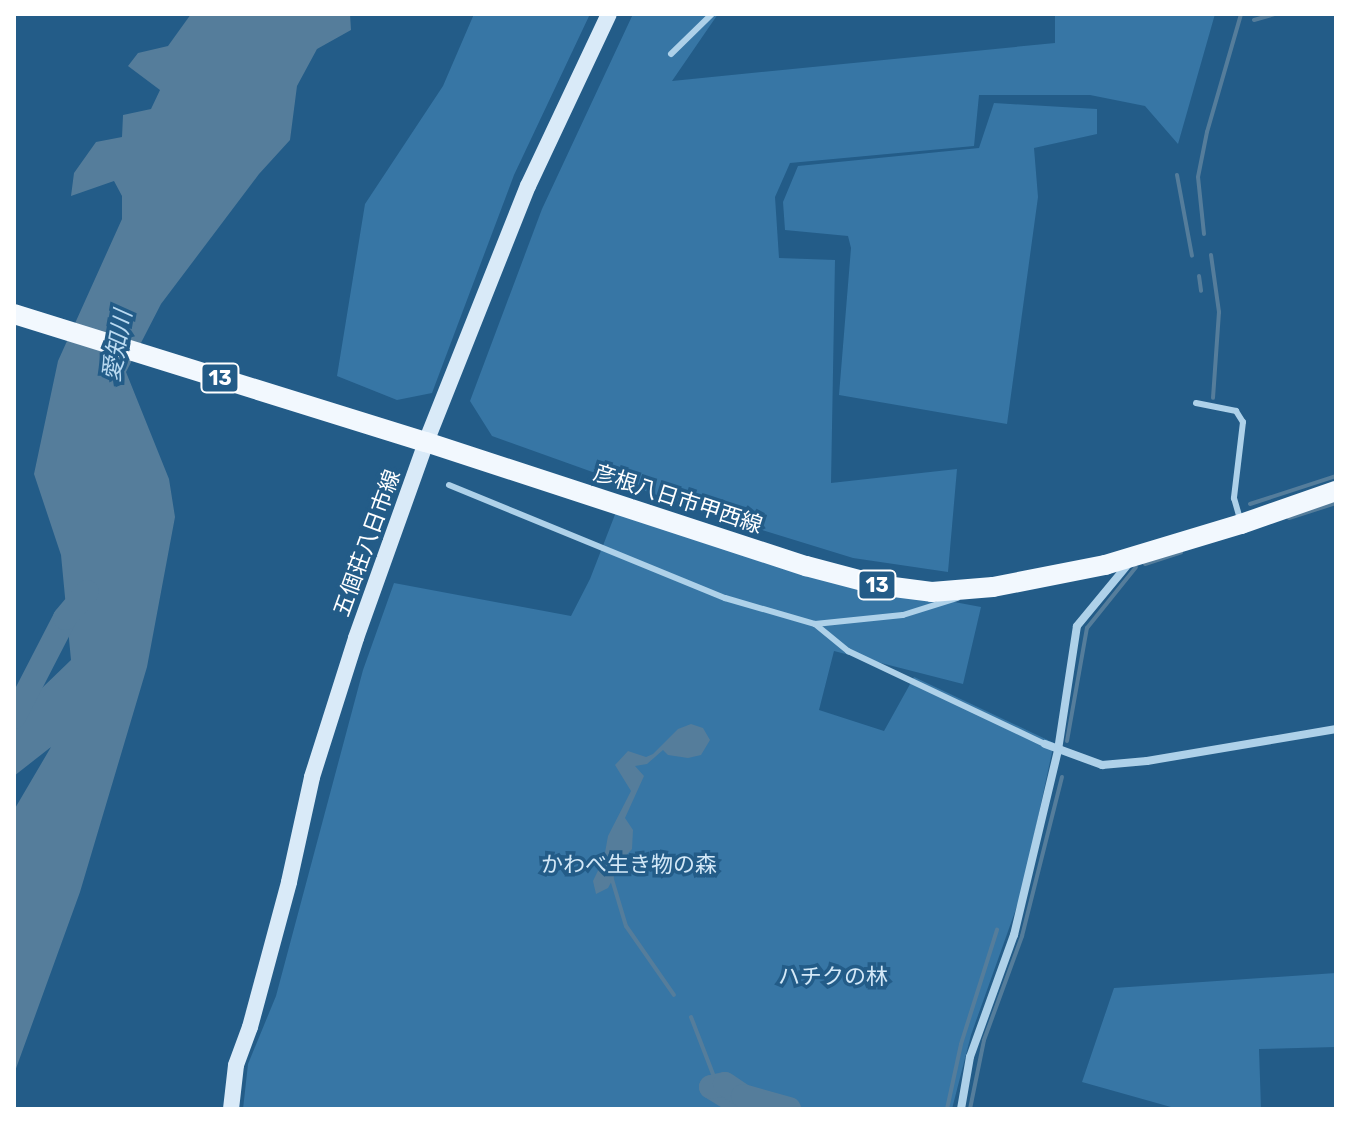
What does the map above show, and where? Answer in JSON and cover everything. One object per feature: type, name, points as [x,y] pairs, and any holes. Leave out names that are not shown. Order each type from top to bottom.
[{"type":"main road","name":"五個荘八日市線","points":[[231,1109],[236,1065],[254,1013],[330,714],[426,442],[528,186],[609,14]]},
{"type":"main road","name":"彦根八日市甲西線","points":[[14,314],[426,442],[790,561],[878,585],[932,592],[993,587],[1133,558],[1336,491]]},
{"type":"street","points":[[961,1109],[970,1057],[1014,935],[1058,750],[1077,626],[1133,558]]},
{"type":"street","points":[[1045,744],[1102,765],[1147,761],[1336,729]]},
{"type":"lane","points":[[671,54],[712,14]]},
{"type":"lane","points":[[1196,403],[1236,411],[1243,422],[1234,498],[1241,524]]},
{"type":"lane","points":[[449,485],[725,598],[815,624],[903,615],[993,587]]},
{"type":"lane","points":[[815,624],[848,651],[1045,744]]},
{"type":"green space","points":[[474,14],[590,14],[514,175],[432,393],[397,400],[337,376],[365,204],[443,86]]},
{"type":"green space","points":[[633,14],[718,14],[672,81],[1055,43],[1055,14],[1215,14],[1178,144],[1145,106],[1090,95],[979,95],[974,146],[790,163],[775,197],[779,258],[835,260],[831,483],[957,469],[948,572],[853,558],[707,513],[492,436],[470,401],[542,209]]},
{"type":"green space","points":[[994,103],[1097,109],[1097,134],[1034,148],[1038,197],[1007,424],[839,395],[851,248],[848,236],[785,230],[783,202],[798,166],[979,148]]},
{"type":"green space","name":"かわべ生き物の森","points":[[616,512],[853,583],[981,607],[963,684],[834,651],[819,710],[884,731],[914,677],[1054,743],[1022,892],[971,1035],[952,1109],[243,1109],[248,1064],[276,996],[363,670],[394,583],[571,616],[590,579]]},
{"type":"green space","points":[[1336,973],[1336,1047],[1259,1049],[1261,1109],[1178,1109],[1082,1082],[1114,988]]},
{"type":"water","points":[[191,14],[350,14],[351,30],[317,49],[297,86],[290,140],[259,174],[161,304],[126,372],[169,479],[175,517],[147,667],[80,892],[14,1074],[14,810],[51,747],[14,776],[14,715],[71,660],[61,555],[34,474],[58,361],[122,219],[122,196],[114,181],[71,196],[74,173],[96,142],[122,137],[123,115],[151,109],[160,90],[128,66],[138,53],[168,46]]},
{"type":"water","points":[[691,724],[703,728],[710,740],[701,755],[688,758],[668,755],[663,750],[647,764],[635,766],[644,776],[625,818],[633,830],[632,849],[624,858],[612,857],[614,877],[608,888],[596,894],[593,881],[604,858],[608,836],[631,791],[615,765],[628,751],[646,757],[653,754],[678,729]]},
{"type":"waterway","points":[[1204,234],[1198,177],[1207,132],[1241,14]]},
{"type":"waterway","points":[[1254,20],[1275,14]]},
{"type":"waterway","points":[[1177,175],[1192,256]]},
{"type":"waterway","points":[[1211,255],[1219,312],[1213,398]]},
{"type":"waterway","points":[[1199,276],[1201,291]]},
{"type":"waterway","points":[[1250,504],[1336,476]]},
{"type":"waterway","points":[[1289,518],[1336,503]]},
{"type":"waterway","points":[[1145,564],[1181,552]]},
{"type":"waterway","points":[[1067,741],[1087,628],[1136,567]]},
{"type":"waterway","name":"愛知川","points":[[14,717],[65,618],[87,592]]},
{"type":"waterway","points":[[970,1109],[984,1040],[1022,936],[1062,777]]},
{"type":"waterway","points":[[611,876],[626,926],[674,995]]},
{"type":"waterway","points":[[947,1109],[961,1044],[997,930]]},
{"type":"waterway","points":[[691,1017],[713,1074]]},
{"type":"waterway","points":[[747,1109],[711,1087],[725,1084],[743,1096],[789,1109]]},
{"type":"park label","name":"ハチクの林","points":[[833,977]]}]
